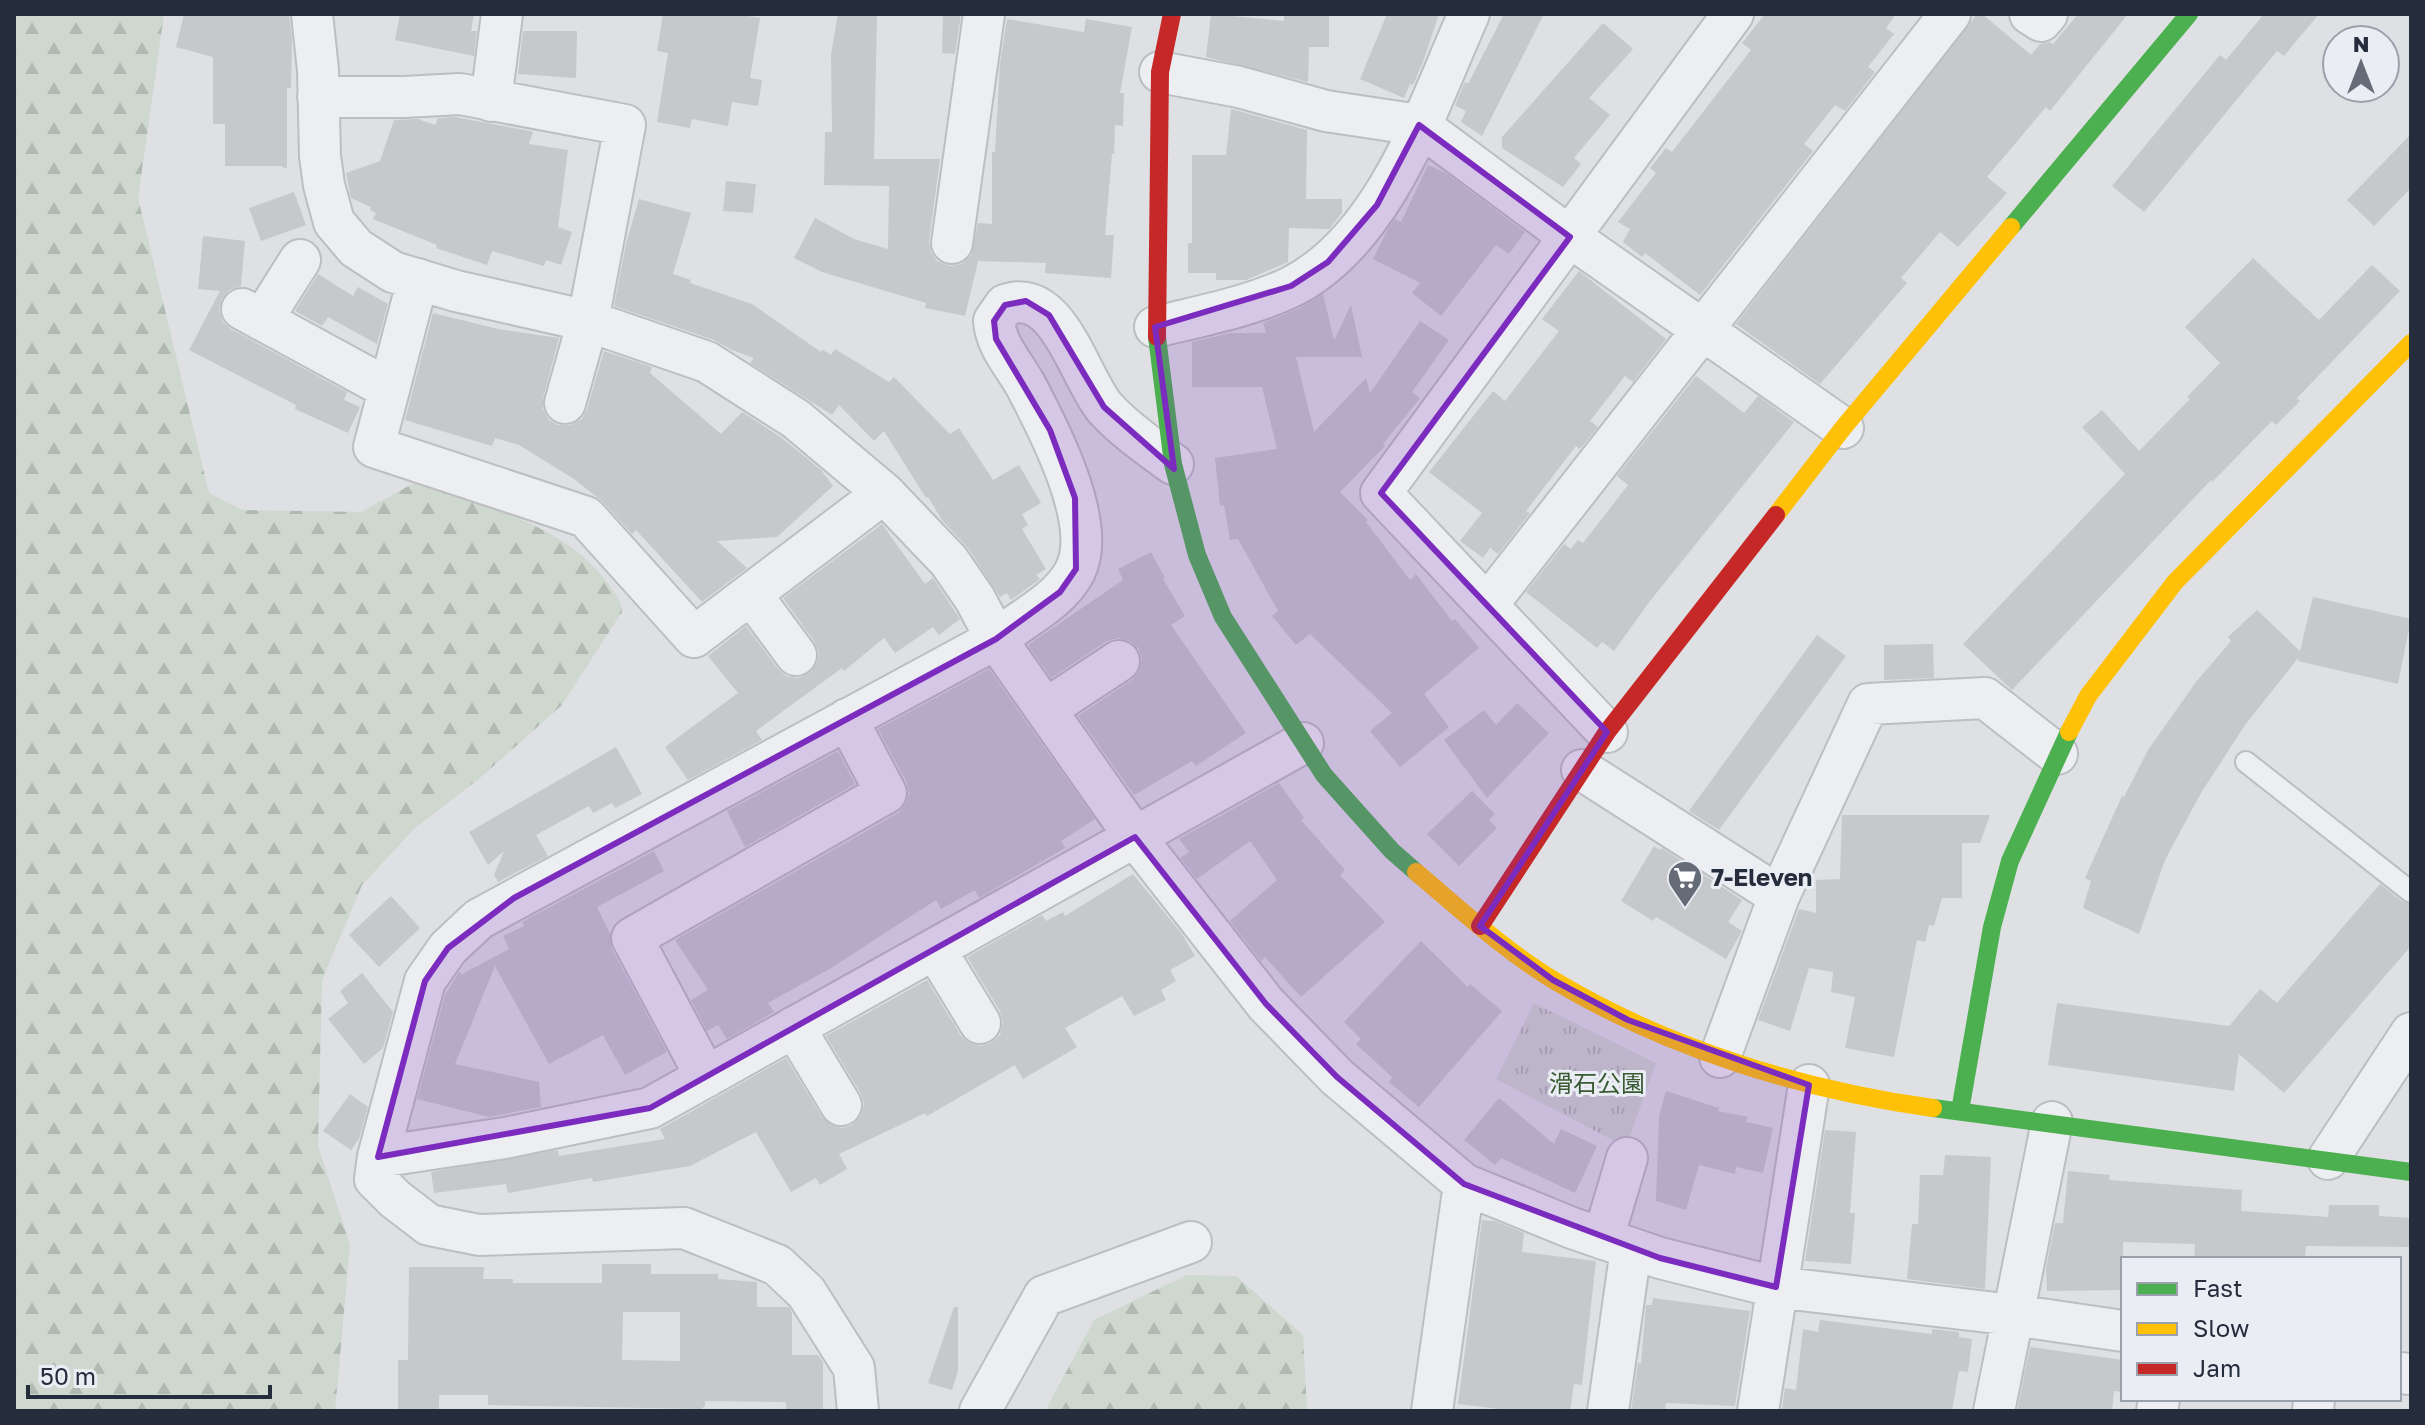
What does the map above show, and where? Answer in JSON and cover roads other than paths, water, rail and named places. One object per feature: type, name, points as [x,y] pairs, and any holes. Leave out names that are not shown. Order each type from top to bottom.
[{"type":"street","points":[[312,14],[320,156],[334,222],[356,248],[393,272],[456,291],[588,321],[707,362],[796,419],[884,493],[949,561],[975,599],[996,639],[1135,837],[1266,1004],[1337,1077],[1464,1184],[1617,1244],[1776,1287],[2121,1331]]},
{"type":"street","points":[[491,101],[502,14]]},
{"type":"street","points":[[952,243],[984,14]]},
{"type":"street","points":[[1172,14],[1160,72],[1155,327],[1173,464],[1197,555],[1223,617],[1324,775],[1392,851],[1480,926],[1553,980],[1628,1020],[1720,1057],[1809,1085],[1877,1100],[2411,1172]]},
{"type":"street","points":[[1155,327],[1233,307],[1291,286],[1328,262],[1345,246],[1377,205],[1419,125],[1469,14]]},
{"type":"street","points":[[1607,732],[1381,493],[1733,14]]},
{"type":"street","points":[[1487,605],[1950,14]]},
{"type":"street","points":[[2030,14],[2041,21],[2047,14]]},
{"type":"street","points":[[1480,926],[1607,732],[1843,428],[2189,14]]},
{"type":"street","points":[[1160,72],[1239,87],[1326,111],[1419,125],[1570,237],[1843,428]]},
{"type":"street","points":[[318,97],[460,94],[625,125],[588,321],[565,403]]},
{"type":"street","points":[[300,260],[252,315],[389,389]]},
{"type":"street","points":[[418,279],[374,447],[586,517],[694,637],[884,493]]},
{"type":"street","points":[[858,1411],[854,1368],[806,1292],[777,1265],[684,1228],[479,1235],[429,1225],[395,1199],[375,1179],[378,1157],[425,981],[448,948],[479,919],[996,639],[1060,592],[1076,569],[1081,537],[1075,498],[1050,430],[996,339],[994,321],[999,311],[1015,301],[1026,301],[1049,315],[1104,407],[1173,464]]},
{"type":"street","points":[[1960,1111],[1992,927],[2010,861],[2057,754],[2088,696],[2175,582],[2411,343]]},
{"type":"street","points":[[751,594],[796,655]]},
{"type":"street","points":[[1046,709],[1119,661]]},
{"type":"street","points":[[1720,1057],[1779,896],[1868,704],[1985,698],[2057,754]]},
{"type":"street","points":[[706,1077],[632,938],[886,793],[847,719]]},
{"type":"street","points":[[378,1157],[505,1138],[650,1108],[1303,743]]},
{"type":"street","points":[[1582,770],[1779,896]]},
{"type":"street","points":[[935,949],[980,1023]]},
{"type":"street","points":[[794,1027],[841,1105]]},
{"type":"street","points":[[2328,1159],[2411,1033]]},
{"type":"street","points":[[1758,1411],[1809,1085]]},
{"type":"street","points":[[1994,1411],[2052,1122]]},
{"type":"street","points":[[1608,1411],[1617,1244],[1627,1158]]},
{"type":"street","points":[[1432,1411],[1464,1184]]},
{"type":"street","points":[[980,1411],[1044,1296],[1191,1242]]},
{"type":"lane","points":[[2246,762],[2411,892]]},
{"type":"place","name":"7-Eleven","points":[[1685,909]]},
{"type":"park label","name":"滑石公園","points":[[1597,1084]]}]
